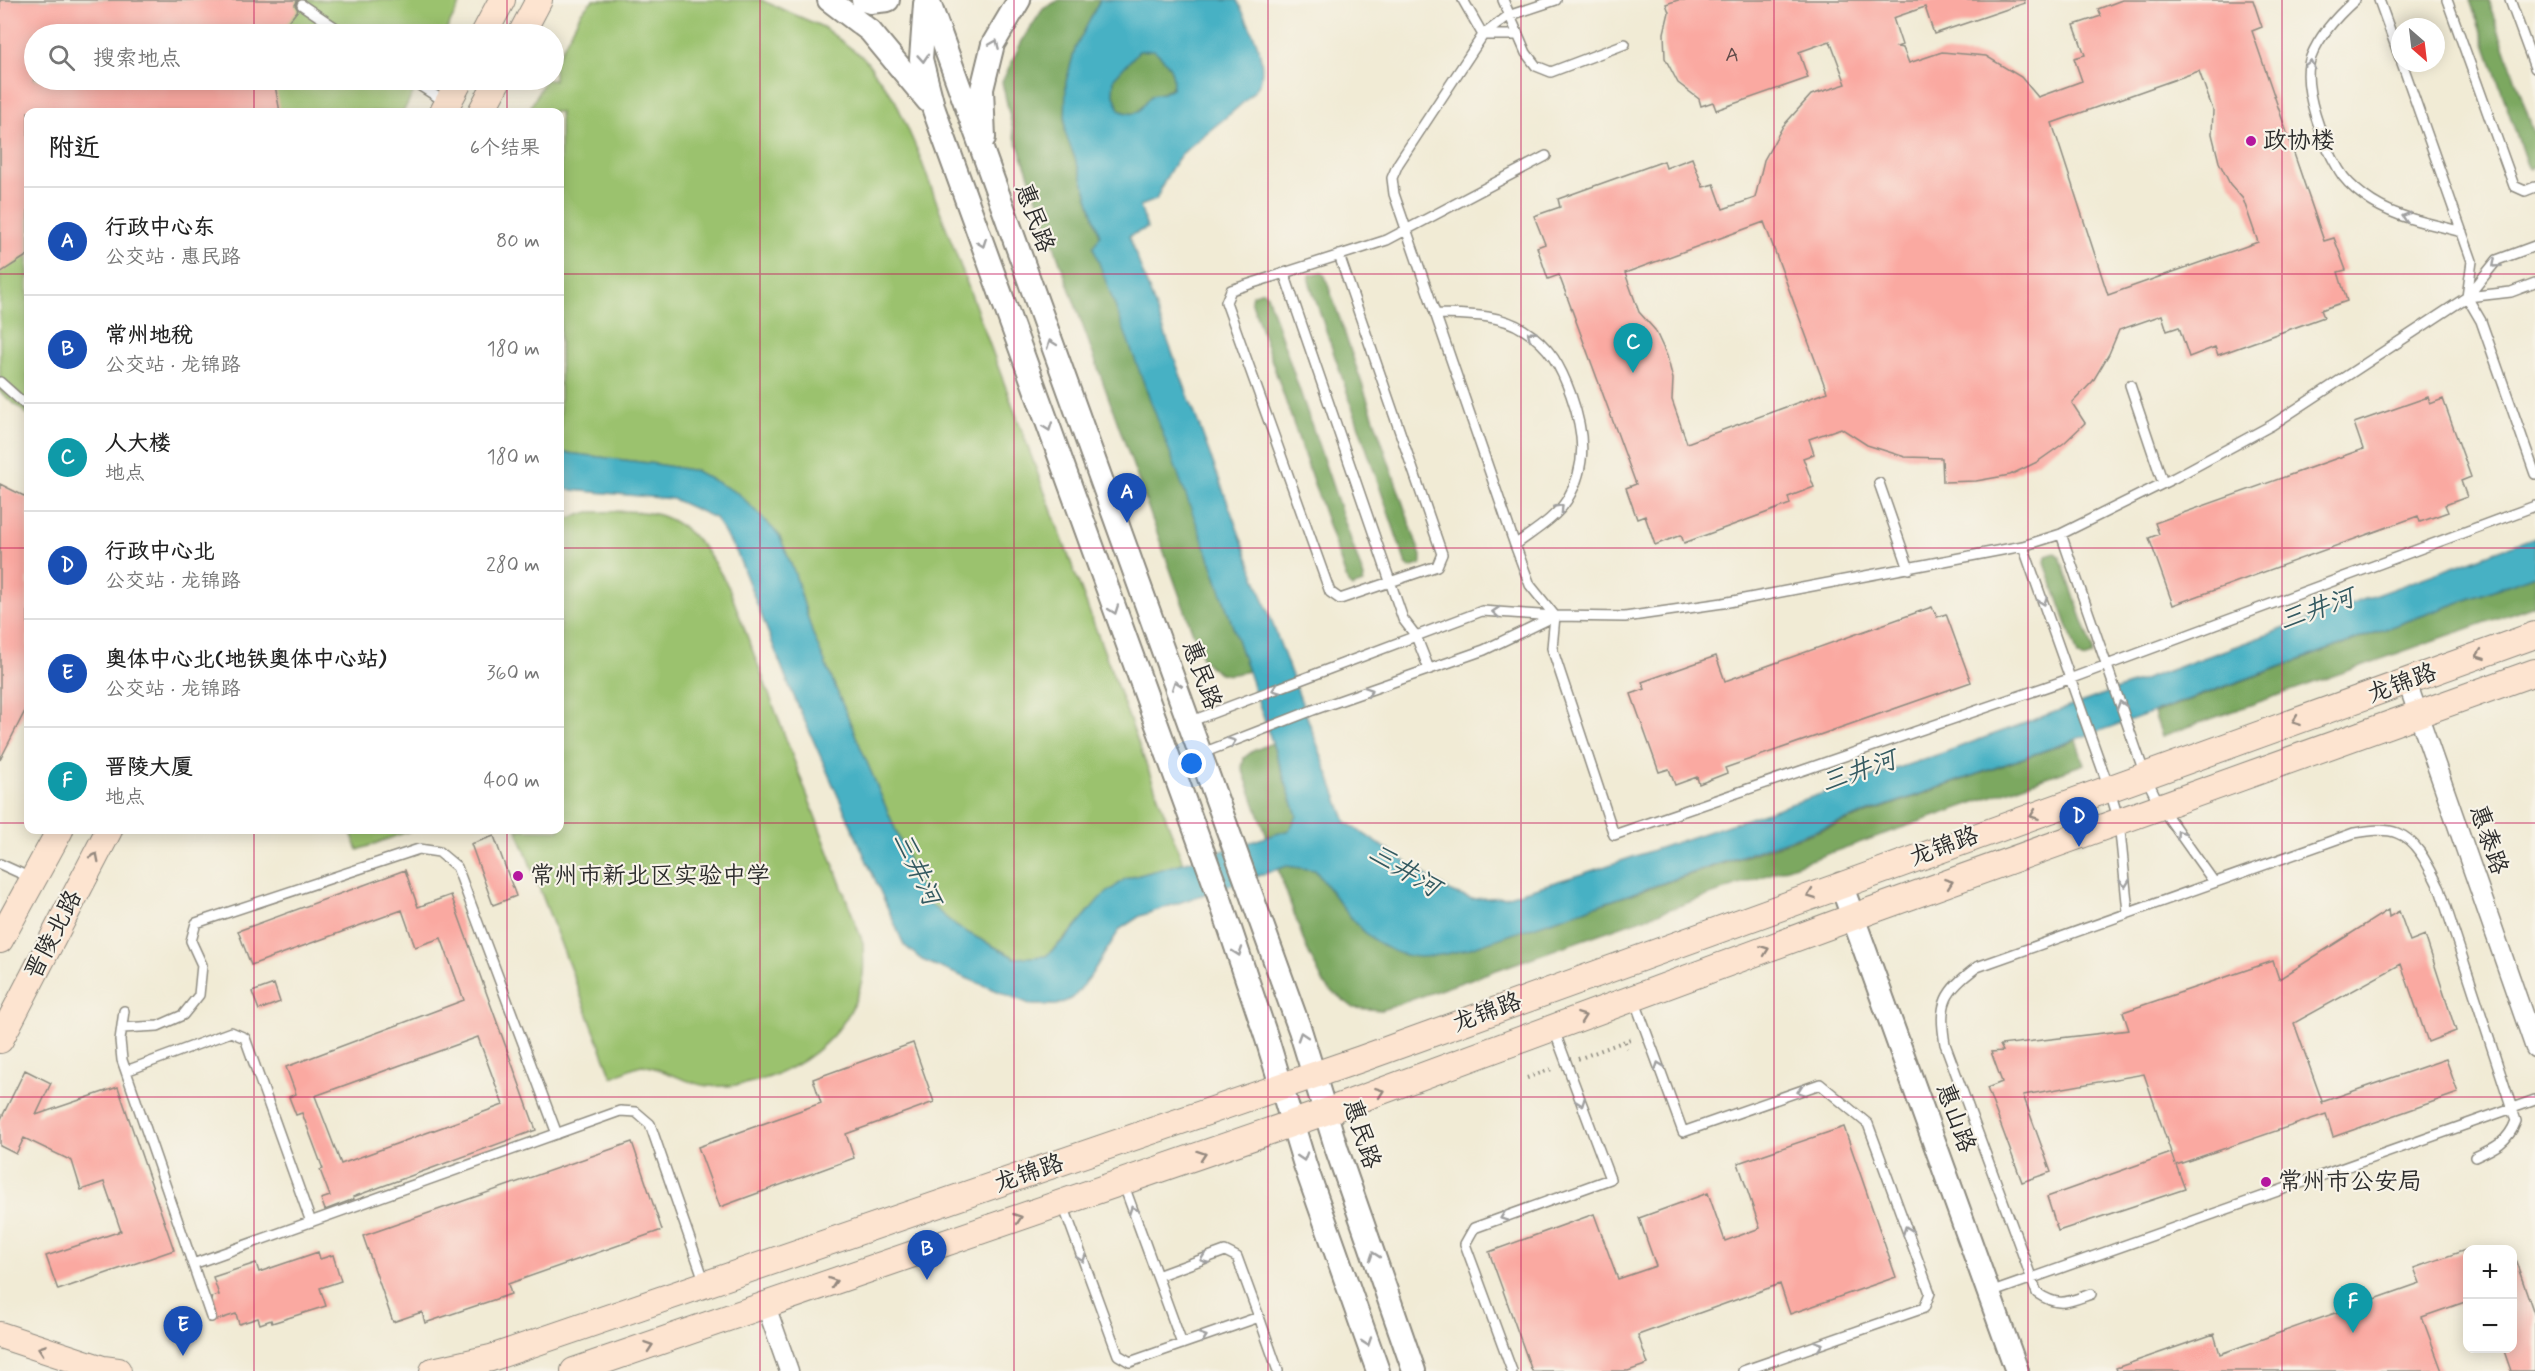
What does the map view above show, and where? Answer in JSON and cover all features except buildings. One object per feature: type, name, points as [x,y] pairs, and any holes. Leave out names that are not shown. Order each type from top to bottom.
[{"type":"main road","points":[[489,24],[502,0]]},
{"type":"main road","points":[[526,24],[539,0]]},
{"type":"main road","points":[[446,108],[455,90]]},
{"type":"main road","points":[[483,108],[493,90]]},
{"type":"main road","name":"龙锦路","points":[[433,1371],[491,1358],[1314,1075],[2535,636]]},
{"type":"main road","name":"龙锦路","points":[[574,1371],[1325,1112],[1853,917],[2535,672]]},
{"type":"main road","name":"晋陵北路","points":[[0,940],[58,834]]},
{"type":"main road","name":"晋陵北路","points":[[0,1040],[107,834]]},
{"type":"main road","points":[[0,1335],[103,1369],[118,1371]]},
{"type":"street","points":[[829,0],[870,31],[890,52],[934,110]]},
{"type":"street","points":[[863,0],[870,2],[888,0]]},
{"type":"street","name":"惠民路","points":[[927,0],[921,59],[934,110],[1219,896],[1293,1123],[1378,1371]]},
{"type":"street","name":"惠民路","points":[[927,0],[1232,838],[1414,1371]]},
{"type":"street","points":[[986,164],[982,89],[993,44],[1019,0]]},
{"type":"street","name":"惠泰路","points":[[2407,682],[2535,1048]]},
{"type":"street","name":"惠山路","points":[[1841,884],[2017,1371]]},
{"type":"street","points":[[766,1306],[789,1371]]},
{"type":"lane","points":[[1463,0],[1483,35]]},
{"type":"lane","points":[[1503,0],[1526,53],[1536,66],[1551,72],[1625,44]]},
{"type":"lane","points":[[1556,0],[1508,16],[1483,35],[1398,164],[1392,178],[1394,194],[1530,585],[1555,616],[1552,648],[1614,835],[2072,678],[2535,507]]},
{"type":"lane","points":[[2355,0],[2331,21],[2311,58],[2308,80],[2328,148],[2340,173],[2365,197],[2399,216],[2462,232]]},
{"type":"lane","points":[[2379,0],[2391,33]]},
{"type":"lane","points":[[2447,0],[2514,186],[2525,191],[2535,187]]},
{"type":"lane","points":[[2510,0],[2535,68]]},
{"type":"lane","points":[[302,5],[330,24]]},
{"type":"lane","points":[[1483,35],[1518,35]]},
{"type":"lane","points":[[2405,72],[2472,261],[2467,297],[2481,321],[2535,474]]},
{"type":"lane","points":[[424,90],[446,108]]},
{"type":"lane","points":[[1339,255],[1442,554],[1437,566],[1340,599],[1330,592],[1226,302],[1231,290],[1407,231],[1546,156]]},
{"type":"lane","points":[[1189,722],[1482,611],[1555,616],[1624,616],[1723,603],[2023,546],[2061,534],[2272,425],[2467,297],[2497,260],[2535,246]]},
{"type":"lane","points":[[1284,273],[1403,619],[1416,636],[1429,669]]},
{"type":"lane","points":[[2467,297],[2511,292],[2535,283]]},
{"type":"lane","points":[[1435,314],[1484,315],[1523,328],[1548,348],[1562,369],[1581,423],[1584,446],[1580,473],[1566,502],[1547,521],[1515,544]]},
{"type":"lane","points":[[0,382],[24,403]]},
{"type":"lane","points":[[2130,385],[2163,483]]},
{"type":"lane","points":[[1879,483],[1910,569]]},
{"type":"lane","points":[[2061,534],[2145,775],[2160,806],[2214,882]]},
{"type":"lane","points":[[2023,546],[2077,692],[2119,821],[2128,912]]},
{"type":"lane","points":[[1200,754],[1314,710],[1484,650],[1555,616]]},
{"type":"lane","points":[[2091,1294],[2066,1303],[2050,1302],[2037,1293],[1945,1044],[1941,1019],[1945,999],[1959,980],[1977,967],[2128,912],[2354,833],[2375,831],[2397,833],[2411,843],[2427,863],[2440,889],[2516,1121],[2511,1134],[2498,1147],[2475,1157]]},
{"type":"lane","points":[[122,1028],[158,1026],[183,1016],[199,994],[202,965],[191,941],[196,923],[419,849],[439,852],[457,867],[557,1134]]},
{"type":"lane","points":[[0,864],[33,879]]},
{"type":"lane","points":[[1634,998],[1683,1132],[1820,1084],[1868,1124],[1930,1293],[1924,1308],[1743,1371]]},
{"type":"lane","points":[[124,1011],[120,1040],[126,1071],[211,1317]]},
{"type":"lane","points":[[1512,1371],[1465,1244],[1474,1227],[1610,1179],[1553,1028]]},
{"type":"lane","points":[[126,1071],[231,1032],[245,1038],[311,1222]]},
{"type":"lane","points":[[1990,1293],[2535,1100]]},
{"type":"lane","points":[[193,1264],[620,1111],[636,1112],[650,1124],[706,1285]]},
{"type":"lane","points":[[1123,1182],[1182,1344]]},
{"type":"lane","points":[[1062,1203],[1118,1355],[1130,1362],[1259,1317]]},
{"type":"lane","points":[[1156,1276],[1225,1251],[1238,1257],[1278,1371]]},
{"type":"path","points":[[1527,1078],[1647,1034]]},
{"type":"path","points":[[1624,1042],[1627,1048]]},
{"type":"green space","points":[[0,0],[462,0],[449,24],[24,24],[24,90],[415,90],[405,108],[24,108],[24,412],[0,392]]},
{"type":"green space","points":[[593,0],[761,0],[823,27],[865,59],[895,100],[918,152],[1183,863],[1125,879],[1046,956],[1016,958],[957,927],[925,900],[812,632],[795,574],[779,535],[696,471],[564,452],[564,108],[530,108],[540,90],[564,90],[564,45],[582,11]]},
{"type":"green space","points":[[1059,0],[1100,0],[1075,49],[1066,82],[1065,132],[1248,671],[1222,674],[1212,669],[1202,658],[1014,134],[1002,82],[1022,41],[1043,9]]},
{"type":"green space","points":[[2470,0],[2488,0],[2535,136],[2535,167],[2531,169],[2527,165]]},
{"type":"green space","points":[[1154,50],[1169,66],[1173,76],[1172,87],[1163,93],[1152,95],[1136,113],[1119,110],[1113,92],[1114,78],[1139,51]]},
{"type":"green space","points":[[1321,272],[1325,276],[1422,559],[1421,564],[1410,568],[1406,564],[1309,281],[1310,275]]},
{"type":"green space","points":[[1263,291],[1267,295],[1364,578],[1363,583],[1352,587],[1348,583],[1251,300],[1252,295]]},
{"type":"green space","points":[[625,511],[659,515],[671,520],[692,535],[709,555],[729,588],[863,943],[862,980],[854,1004],[841,1026],[804,1060],[758,1081],[733,1085],[700,1085],[642,1065],[612,1077],[519,834],[564,834],[564,520],[589,512]]},
{"type":"green space","points":[[2055,553],[2060,557],[2093,649],[2092,656],[2083,659],[2078,655],[2045,563],[2046,556]]},
{"type":"green space","points":[[2535,575],[2535,605],[2162,736],[2154,713]]},
{"type":"green space","points":[[2076,740],[2084,764],[1382,1010],[1354,1008],[1325,986],[1306,947],[1278,869],[1287,866],[1315,870],[1347,913],[1371,938],[1385,947],[1419,956],[1440,955],[1461,951],[1770,848]]},
{"type":"green space","points":[[1272,743],[1297,816],[1289,830],[1267,837],[1242,768],[1244,758],[1253,751]]},
{"type":"green space","points":[[352,834],[401,834],[358,850]]},
{"type":"water","name":"三井河","points":[[1100,0],[1237,0],[1251,28],[1261,59],[1261,79],[1257,87],[1239,107],[1181,155],[1170,171],[1156,200],[1140,206],[1147,228],[1129,236],[1346,822],[1453,893],[1472,899],[1505,897],[1582,874],[1940,754],[2535,537],[2535,575],[1999,766],[1461,951],[1419,957],[1401,954],[1385,947],[1371,938],[1347,913],[1315,870],[1287,866],[1140,916],[1120,929],[1089,978],[1073,998],[1057,1005],[1032,1005],[922,960],[904,945],[788,683],[737,553],[715,518],[673,499],[564,489],[564,452],[696,471],[739,494],[779,535],[795,574],[812,632],[925,900],[957,927],[1015,958],[1046,956],[1067,937],[1099,899],[1125,879],[1289,830],[1297,816],[1212,565],[1093,247],[1100,236],[1065,132],[1066,82],[1075,49]],"holes":[[[1154,50],[1166,62],[1173,76],[1172,88],[1152,95],[1136,113],[1119,110],[1113,92],[1114,78],[1139,51]]]},
{"type":"place","name":"政协楼","points":[[2251,141]]},
{"type":"place","name":"人大楼","points":[[1633,373]]},
{"type":"place","name":"行政中心东","points":[[1127,523]]},
{"type":"place","name":"行政中心北","points":[[2079,847]]},
{"type":"place","name":"常州市新北区实验中学","points":[[518,876]]},
{"type":"place","name":"常州市公安局","points":[[2266,1182]]},
{"type":"place","name":"常州地税","points":[[927,1280]]},
{"type":"place","name":"晋陵大厦","points":[[2353,1333]]},
{"type":"place","name":"奥体中心北(地铁奥体中心站)","points":[[183,1356]]}]
